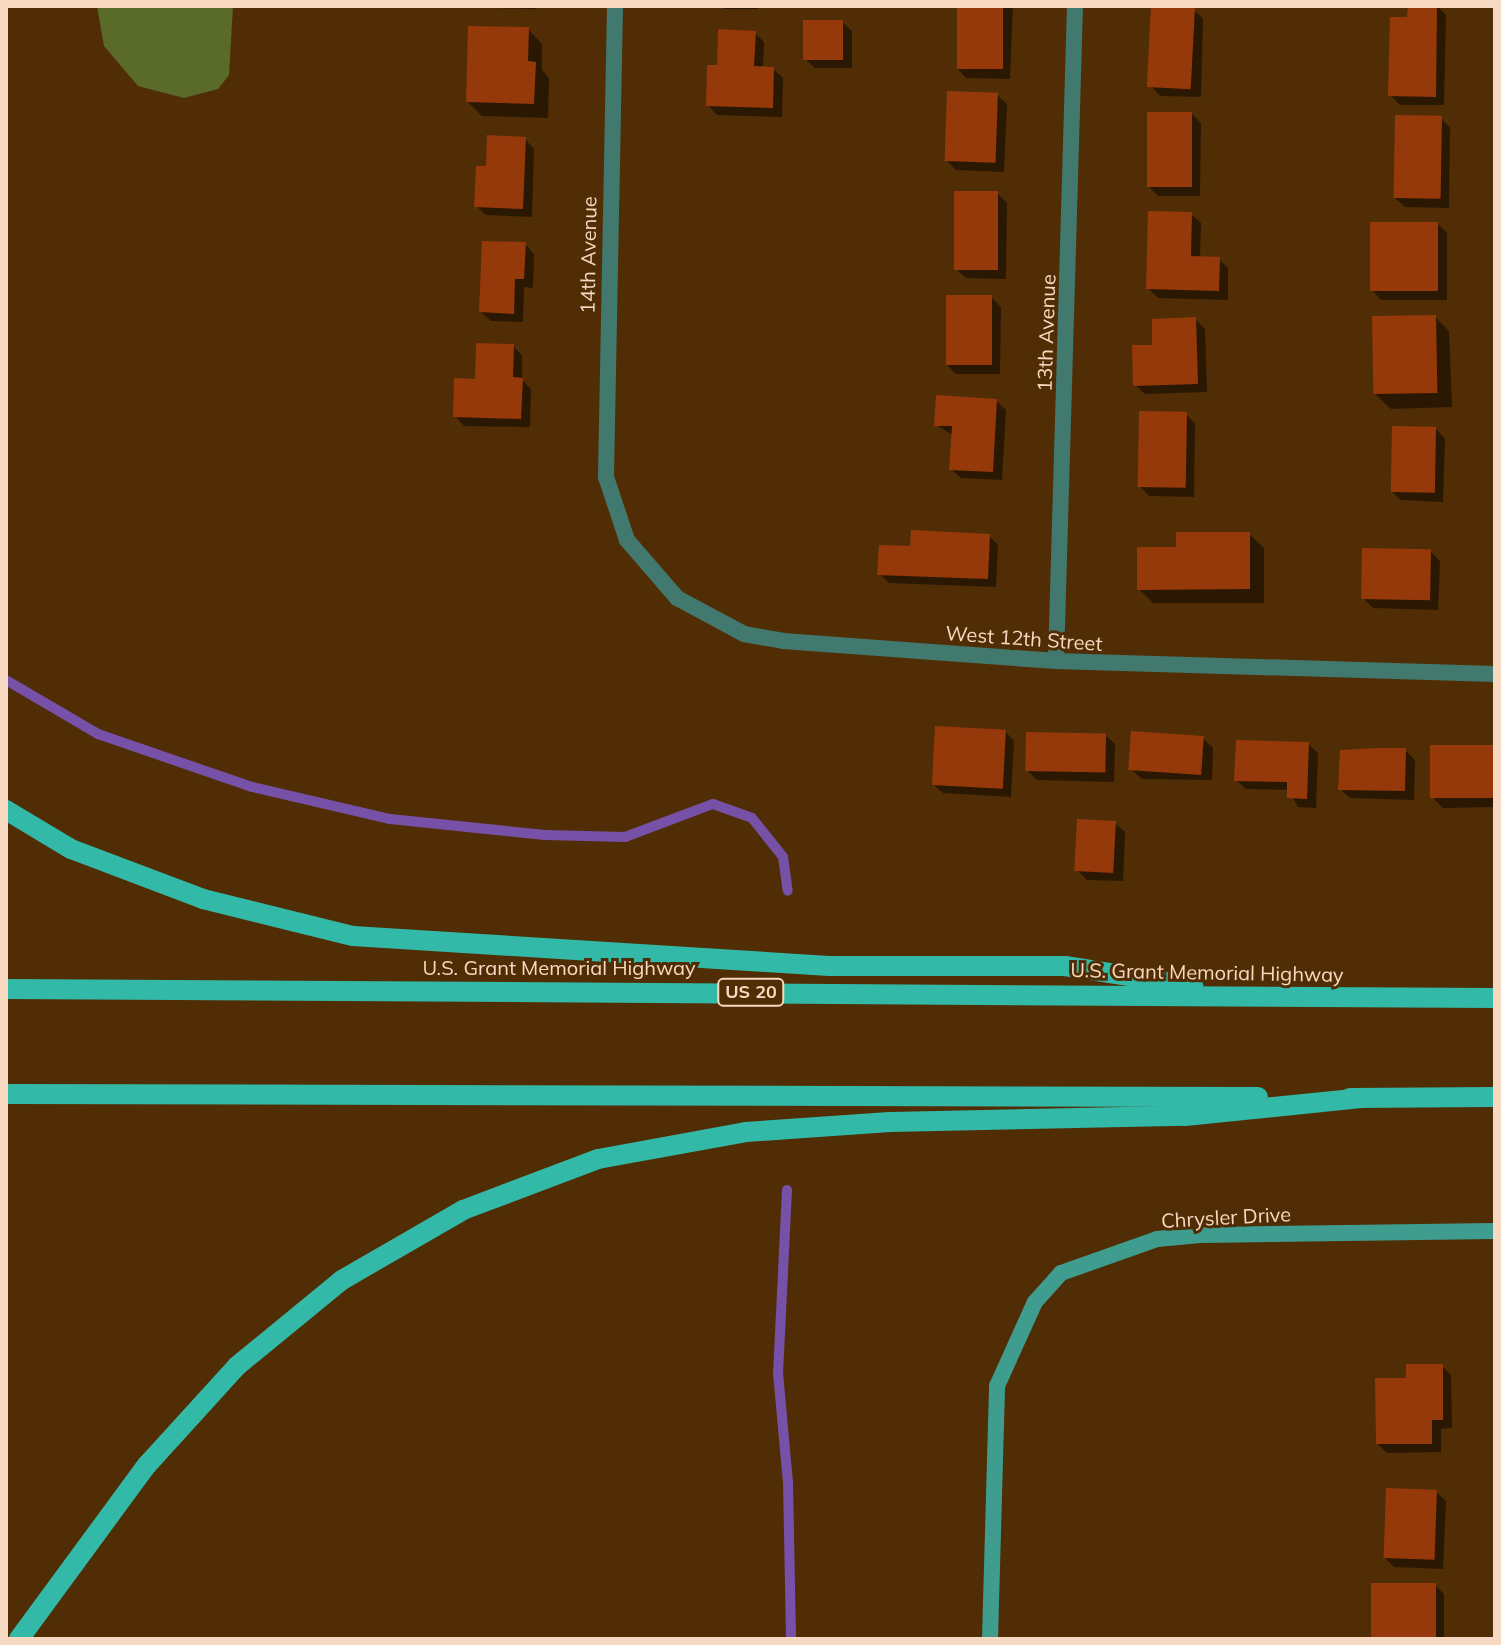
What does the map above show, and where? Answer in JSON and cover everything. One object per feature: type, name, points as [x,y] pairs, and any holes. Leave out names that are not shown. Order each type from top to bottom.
[{"type":"main road","points":[[6,810],[71,849],[203,899],[353,936],[829,966],[1065,966],[1264,997]]},
{"type":"main road","name":"U.S. Grant Memorial Highway","points":[[6,989],[1495,998]]},
{"type":"main road","points":[[6,1094],[1495,1097]]},
{"type":"main road","points":[[19,1639],[147,1465],[237,1366],[342,1280],[463,1210],[598,1159],[746,1132],[890,1122],[1185,1116],[1363,1098]]},
{"type":"street","name":"14th Avenue","points":[[612,503],[606,477],[605,403],[615,6]]},
{"type":"street","name":"13th Avenue","points":[[1056,661],[1075,6]]},
{"type":"street","name":"West 12th Street","points":[[612,503],[627,540],[658,580],[709,619],[744,634],[783,641],[1056,661],[1495,674]]},
{"type":"street","name":"Chrysler Drive","points":[[990,1639],[997,1386],[1035,1302],[1061,1273],[1157,1239],[1495,1231]]},
{"type":"green space","points":[[97,6],[233,6],[229,75],[218,89],[184,98],[138,86],[104,46]]},
{"type":"building","points":[[957,6],[1003,6],[1003,69],[957,69]]},
{"type":"building","points":[[1151,6],[1195,8],[1191,89],[1147,87]]},
{"type":"building","points":[[1408,6],[1437,6],[1436,97],[1388,96],[1390,17],[1407,17]]},
{"type":"building","points":[[803,20],[843,20],[843,60],[803,60]]},
{"type":"building","points":[[468,26],[529,27],[528,61],[536,62],[534,104],[466,102]]},
{"type":"building","points":[[718,29],[756,31],[754,66],[774,67],[773,108],[706,106],[707,65],[717,65]]},
{"type":"building","points":[[947,91],[998,93],[996,163],[945,161]]},
{"type":"building","points":[[1147,112],[1192,112],[1192,187],[1147,187]]},
{"type":"building","points":[[1395,115],[1442,116],[1441,199],[1394,198]]},
{"type":"building","points":[[487,135],[526,137],[523,209],[474,207],[476,166],[486,166]]},
{"type":"building","points":[[954,191],[998,191],[998,270],[954,270]]},
{"type":"building","points":[[1148,211],[1192,212],[1191,256],[1220,257],[1219,291],[1146,289]]},
{"type":"building","points":[[1370,222],[1438,222],[1438,291],[1370,291]]},
{"type":"building","points":[[482,241],[526,242],[524,279],[515,279],[514,314],[479,312]]},
{"type":"building","points":[[946,295],[992,295],[992,365],[946,365]]},
{"type":"building","points":[[1436,315],[1437,393],[1373,394],[1372,316]]},
{"type":"building","points":[[1196,317],[1198,384],[1133,386],[1132,345],[1152,345],[1152,319]]},
{"type":"building","points":[[476,343],[514,344],[513,377],[523,378],[521,419],[453,417],[454,378],[475,379]]},
{"type":"building","points":[[936,395],[997,399],[993,472],[949,470],[952,426],[934,426]]},
{"type":"building","points":[[1139,411],[1187,412],[1186,488],[1138,487]]},
{"type":"building","points":[[1392,426],[1436,427],[1435,493],[1391,492]]},
{"type":"building","points":[[911,530],[990,534],[988,579],[877,575],[879,545],[910,546]]},
{"type":"building","points":[[1176,532],[1250,532],[1250,589],[1137,590],[1137,547],[1176,547]]},
{"type":"building","points":[[1362,548],[1431,549],[1430,600],[1361,599]]},
{"type":"building","points":[[935,726],[1006,730],[1003,789],[932,785]]},
{"type":"building","points":[[1131,731],[1204,736],[1201,775],[1128,770]]},
{"type":"building","points":[[1026,732],[1106,733],[1105,772],[1025,771]]},
{"type":"building","points":[[1236,740],[1309,742],[1307,799],[1287,798],[1287,782],[1234,781]]},
{"type":"building","points":[[1430,745],[1495,745],[1495,798],[1430,798]]},
{"type":"building","points":[[1406,748],[1405,791],[1338,790],[1340,750]]},
{"type":"building","points":[[1077,819],[1116,821],[1113,873],[1074,871]]},
{"type":"building","points":[[1406,1364],[1443,1364],[1443,1420],[1432,1420],[1432,1444],[1376,1444],[1375,1378],[1406,1378]]},
{"type":"building","points":[[1386,1488],[1437,1490],[1435,1560],[1384,1558]]},
{"type":"building","points":[[1371,1583],[1436,1583],[1436,1639],[1371,1639]]},
{"type":"waterway","points":[[6,680],[98,734],[252,787],[390,819],[545,835],[625,837],[713,804],[752,818],[783,857],[788,891]]},
{"type":"waterway","points":[[787,1190],[778,1373],[788,1482],[791,1639]]}]
